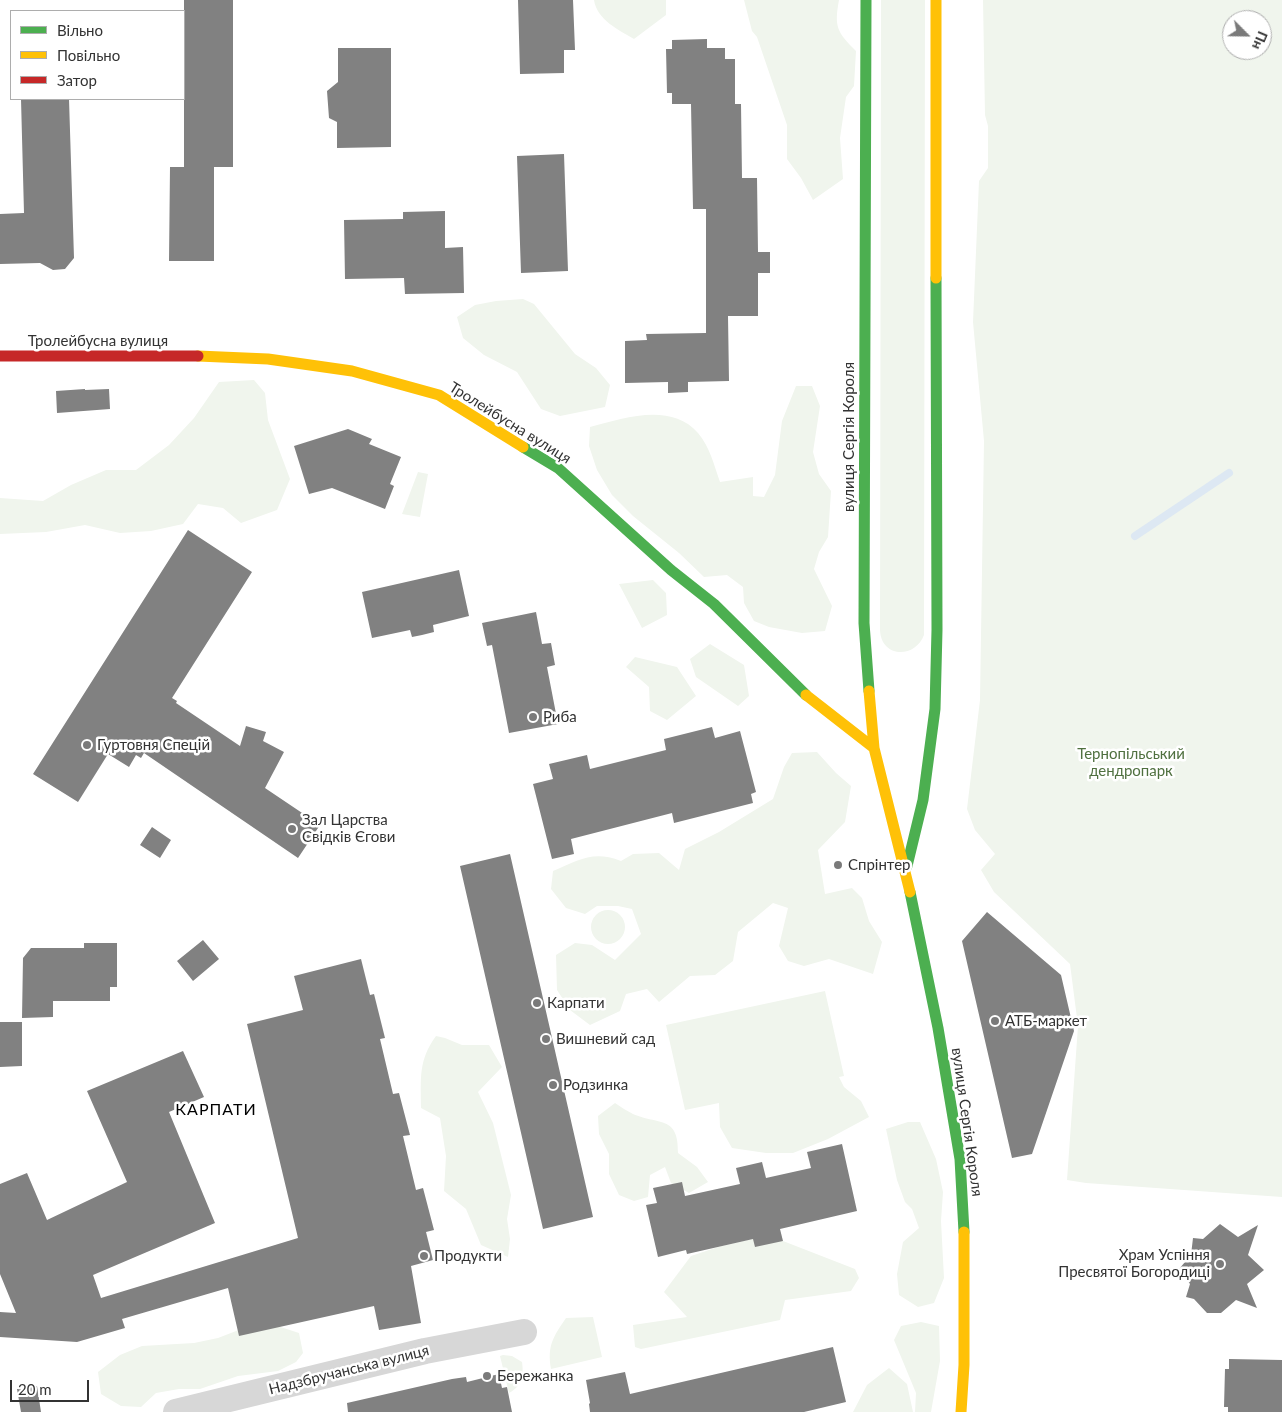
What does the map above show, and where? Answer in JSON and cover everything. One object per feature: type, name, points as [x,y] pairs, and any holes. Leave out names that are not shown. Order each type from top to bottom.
[{"type":"main road","name":"вулиця Сергія Короля","points":[[866,0],[864,623],[874,748],[906,870],[938,1028],[960,1159],[964,1220],[964,1365],[962,1412]]},
{"type":"main road","name":"вулиця Сергія Короля","points":[[906,870],[923,800],[935,709],[937,630],[936,0]]},
{"type":"main road","name":"Тролейбусна вулиця","points":[[0,356],[214,356],[268,359],[352,371],[439,395],[558,468],[672,570],[714,604],[805,694],[874,748]]},
{"type":"street","name":"Надзбручанська вулиця","points":[[176,1412],[425,1351],[524,1332]]},
{"type":"green space","points":[[594,0],[666,0],[666,15],[634,39],[604,19],[599,13]]},
{"type":"green space","points":[[744,0],[839,0],[837,23],[839,29],[856,51],[854,86],[846,97],[840,138],[843,179],[813,200],[801,178],[787,159],[787,125],[757,37],[752,31]]},
{"type":"green space","points":[[881,0],[925,0],[924,635],[920,643],[913,648],[899,652],[886,646],[880,630]]},
{"type":"green space","name":"Тернопільський дендропарк","points":[[983,0],[1282,0],[1282,1197],[1067,1180],[1078,1026],[1070,964],[994,892],[981,870],[995,854],[975,830],[967,809],[980,700],[984,441],[973,322],[979,181],[988,168],[988,126],[985,115]]},
{"type":"green space","points":[[523,299],[534,304],[575,354],[596,368],[610,385],[605,407],[560,416],[541,409],[517,372],[484,355],[463,338],[457,317],[475,305]]},
{"type":"green space","points":[[254,380],[265,393],[268,420],[290,479],[277,510],[241,523],[223,508],[198,504],[183,524],[151,531],[120,533],[85,525],[46,532],[0,534],[0,498],[43,501],[71,485],[106,470],[136,470],[169,445],[194,418],[219,382]]},
{"type":"green space","points":[[796,386],[812,386],[820,406],[813,452],[819,474],[831,491],[828,537],[819,552],[814,569],[832,606],[825,631],[802,633],[769,627],[754,621],[744,603],[743,587],[727,575],[704,577],[679,553],[633,516],[612,495],[597,470],[589,446],[590,427],[647,415],[675,418],[687,423],[702,438],[711,456],[720,482],[753,477],[753,496],[764,497],[775,475],[782,421]]},
{"type":"green space","points":[[418,472],[428,474],[420,517],[402,514]]},
{"type":"green space","points":[[653,580],[666,593],[667,615],[642,628],[619,584]]},
{"type":"green space","points":[[710,644],[744,665],[749,696],[738,706],[696,677],[690,659]]},
{"type":"green space","points":[[635,657],[677,667],[696,696],[667,720],[650,711],[649,687],[626,667]]},
{"type":"green space","points":[[817,752],[851,786],[845,822],[818,850],[825,894],[852,888],[862,898],[869,921],[882,942],[873,974],[829,959],[804,966],[788,961],[779,946],[788,908],[773,903],[738,932],[733,961],[715,975],[690,976],[659,1002],[647,989],[626,994],[620,1011],[590,1025],[570,1010],[557,990],[556,955],[575,943],[592,945],[615,960],[641,934],[632,909],[618,906],[597,906],[585,914],[566,908],[551,889],[553,871],[594,856],[621,861],[633,854],[659,853],[679,870],[685,849],[719,832],[773,799],[784,767],[792,753]]},
{"type":"green space","points":[[608,910],[615,911],[620,915],[624,920],[624,934],[620,939],[615,943],[608,944],[601,943],[596,939],[592,934],[591,927],[592,920],[596,915],[601,911]]},
{"type":"green space","points":[[825,991],[844,1076],[839,1077],[844,1087],[861,1101],[869,1117],[828,1139],[793,1153],[766,1153],[732,1148],[720,1127],[719,1103],[685,1110],[666,1025]]},
{"type":"green space","points":[[436,1036],[462,1045],[489,1045],[502,1067],[478,1092],[493,1123],[511,1195],[507,1219],[510,1239],[508,1257],[481,1245],[466,1209],[444,1191],[446,1156],[440,1118],[421,1108],[423,1062]]},
{"type":"green space","points":[[615,1103],[633,1114],[665,1123],[671,1127],[675,1132],[678,1153],[697,1167],[708,1182],[689,1193],[671,1183],[665,1167],[650,1175],[648,1197],[634,1201],[619,1195],[609,1174],[609,1154],[599,1134],[598,1116]]},
{"type":"green space","points":[[908,1122],[920,1122],[936,1159],[943,1192],[941,1221],[944,1278],[934,1303],[918,1307],[899,1295],[897,1274],[903,1242],[919,1228],[912,1209],[905,1202],[897,1180],[886,1129]]},
{"type":"green space","points":[[752,1239],[783,1241],[855,1269],[859,1278],[851,1291],[785,1300],[780,1320],[641,1349],[635,1347],[633,1325],[687,1317],[664,1292],[691,1256]]},
{"type":"green space","points":[[593,1317],[602,1357],[551,1369],[550,1354],[552,1342],[566,1318]]},
{"type":"green space","points":[[262,1321],[299,1333],[303,1353],[296,1362],[278,1371],[238,1376],[200,1389],[179,1389],[156,1393],[141,1407],[121,1406],[101,1394],[98,1372],[120,1355],[142,1346],[194,1343],[218,1338]]},
{"type":"green space","points":[[921,1322],[939,1326],[940,1361],[931,1412],[915,1412],[916,1393],[894,1340],[901,1326]]},
{"type":"green space","points":[[500,1356],[512,1356],[522,1362],[523,1372],[521,1380],[517,1387],[509,1393]]},
{"type":"green space","points":[[889,1368],[907,1384],[913,1412],[853,1412],[867,1385]]},
{"type":"building","points":[[184,0],[233,0],[233,167],[214,167],[214,261],[169,261],[170,167],[184,167]]},
{"type":"building","points":[[518,0],[573,0],[575,50],[564,50],[564,73],[520,74]]},
{"type":"building","points":[[707,39],[707,48],[725,48],[725,59],[735,59],[735,104],[741,104],[742,178],[757,178],[758,252],[770,252],[770,273],[758,273],[758,316],[728,316],[729,381],[688,382],[688,392],[668,393],[668,382],[625,383],[625,341],[647,340],[646,334],[706,333],[706,209],[693,209],[691,104],[672,104],[672,93],[667,93],[666,49],[672,49],[672,40]]},
{"type":"building","points":[[338,48],[391,48],[391,147],[337,148],[337,122],[329,118],[327,91],[338,82]]},
{"type":"building","points":[[21,100],[69,100],[74,258],[65,269],[53,270],[40,263],[0,264],[0,214],[24,213]]},
{"type":"building","points":[[564,154],[568,271],[521,273],[517,156]]},
{"type":"building","points":[[445,211],[445,248],[463,247],[464,293],[405,294],[404,278],[345,279],[344,220],[403,219],[403,212]]},
{"type":"building","points":[[109,389],[110,409],[57,413],[56,391]]},
{"type":"building","points":[[348,429],[372,439],[369,444],[401,457],[390,484],[394,486],[385,509],[332,488],[309,494],[294,446]]},
{"type":"building","points":[[188,530],[252,572],[172,698],[177,701],[176,703],[240,746],[246,726],[266,732],[263,741],[284,752],[265,788],[320,825],[298,858],[144,753],[141,758],[136,755],[129,767],[108,754],[78,802],[33,774]]},
{"type":"building","points":[[459,570],[469,616],[433,625],[434,632],[422,635],[412,637],[410,630],[372,638],[362,592]]},
{"type":"building","points":[[536,612],[542,644],[551,643],[555,665],[547,667],[558,724],[509,733],[492,645],[487,646],[482,623]]},
{"type":"building","points":[[712,727],[715,738],[740,731],[756,792],[751,794],[753,803],[674,823],[672,813],[571,839],[574,854],[552,859],[533,784],[553,779],[549,764],[587,755],[590,769],[666,750],[664,739]]},
{"type":"building","points":[[152,827],[171,840],[160,858],[140,845]]},
{"type":"building","points":[[510,854],[593,1217],[543,1229],[460,866]]},
{"type":"building","points":[[987,912],[1061,975],[1074,1031],[1032,1154],[1012,1158],[962,941]]},
{"type":"building","points":[[203,940],[219,959],[193,981],[177,961]]},
{"type":"building","points":[[84,943],[117,943],[117,987],[110,987],[110,1001],[53,1001],[53,1017],[22,1018],[23,958],[31,948],[84,948]]},
{"type":"building","points":[[361,959],[370,995],[374,994],[385,1038],[380,1039],[393,1094],[399,1093],[410,1135],[403,1136],[416,1190],[423,1188],[434,1230],[426,1232],[433,1260],[411,1266],[421,1323],[379,1330],[374,1306],[239,1336],[228,1288],[122,1319],[125,1328],[77,1342],[0,1337],[0,1312],[16,1313],[0,1274],[0,1184],[27,1173],[47,1220],[127,1182],[87,1091],[183,1051],[204,1097],[169,1112],[215,1223],[93,1275],[101,1298],[298,1238],[247,1024],[303,1010],[294,976]]},
{"type":"building","points":[[0,1022],[22,1022],[22,1066],[0,1067]]},
{"type":"building","points":[[842,1144],[857,1211],[780,1229],[783,1241],[755,1247],[753,1239],[687,1254],[686,1250],[658,1257],[646,1205],[657,1203],[653,1188],[682,1182],[685,1196],[740,1184],[736,1168],[762,1162],[766,1178],[811,1168],[807,1152]]},
{"type":"building","name":"Храм Успіння Пресвятої Богородиці","points":[[1220,1224],[1238,1237],[1258,1225],[1248,1255],[1264,1270],[1247,1284],[1257,1308],[1236,1300],[1221,1313],[1207,1313],[1194,1299],[1186,1297],[1190,1284],[1179,1269],[1191,1255],[1193,1238],[1203,1239]]},
{"type":"building","points":[[833,1347],[846,1402],[804,1412],[590,1412],[586,1380],[625,1372],[630,1394]]},
{"type":"building","points":[[1229,1359],[1282,1360],[1282,1412],[1228,1412],[1228,1407],[1224,1407],[1225,1369],[1229,1369]]},
{"type":"building","points":[[499,1374],[502,1388],[507,1387],[512,1412],[348,1412],[347,1403],[452,1379],[466,1377],[467,1382]]},
{"type":"building","points":[[37,1386],[41,1412],[21,1412],[17,1389]]},
{"type":"waterway","points":[[1135,536],[1229,473]]},
{"type":"traffic: fast","points":[[866,0],[864,623],[869,691]]},
{"type":"traffic: fast","points":[[907,866],[923,800],[935,709],[937,630],[936,278]]},
{"type":"traffic: fast","points":[[523,447],[558,468],[671,570],[714,604],[806,695]]},
{"type":"traffic: fast","points":[[910,892],[938,1028],[960,1159],[964,1232]]},
{"type":"traffic: slow","points":[[936,0],[936,278]]},
{"type":"traffic: slow","points":[[198,356],[268,359],[352,371],[439,395],[523,447]]},
{"type":"traffic: slow","points":[[869,691],[874,748],[910,892]]},
{"type":"traffic: slow","points":[[806,695],[874,748]]},
{"type":"traffic: slow","points":[[961,1412],[964,1365],[964,1232]]},
{"type":"traffic: jam","points":[[0,356],[198,356]]},
{"type":"place","name":"Риба","points":[[533,717]]},
{"type":"place","name":"Гуртовня Спецій","points":[[87,745]]},
{"type":"place","name":"Зал Царства Свідків Єгови","points":[[292,829]]},
{"type":"place","name":"Спрінтер","points":[[838,865]]},
{"type":"place","name":"Карпати","points":[[537,1003]]},
{"type":"place","name":"АТБ-маркет","points":[[995,1021]]},
{"type":"place","name":"Вишневий сад","points":[[546,1039]]},
{"type":"place","name":"Родзинка","points":[[553,1085]]},
{"type":"place","name":"Продукти","points":[[424,1256]]},
{"type":"place","name":"Храм Успіння Пресвятої Богородиці","points":[[1220,1264]]},
{"type":"place","name":"Бережанка","points":[[487,1376]]},
{"type":"district","name":"КАРПАТИ","points":[[216,1110]]}]
